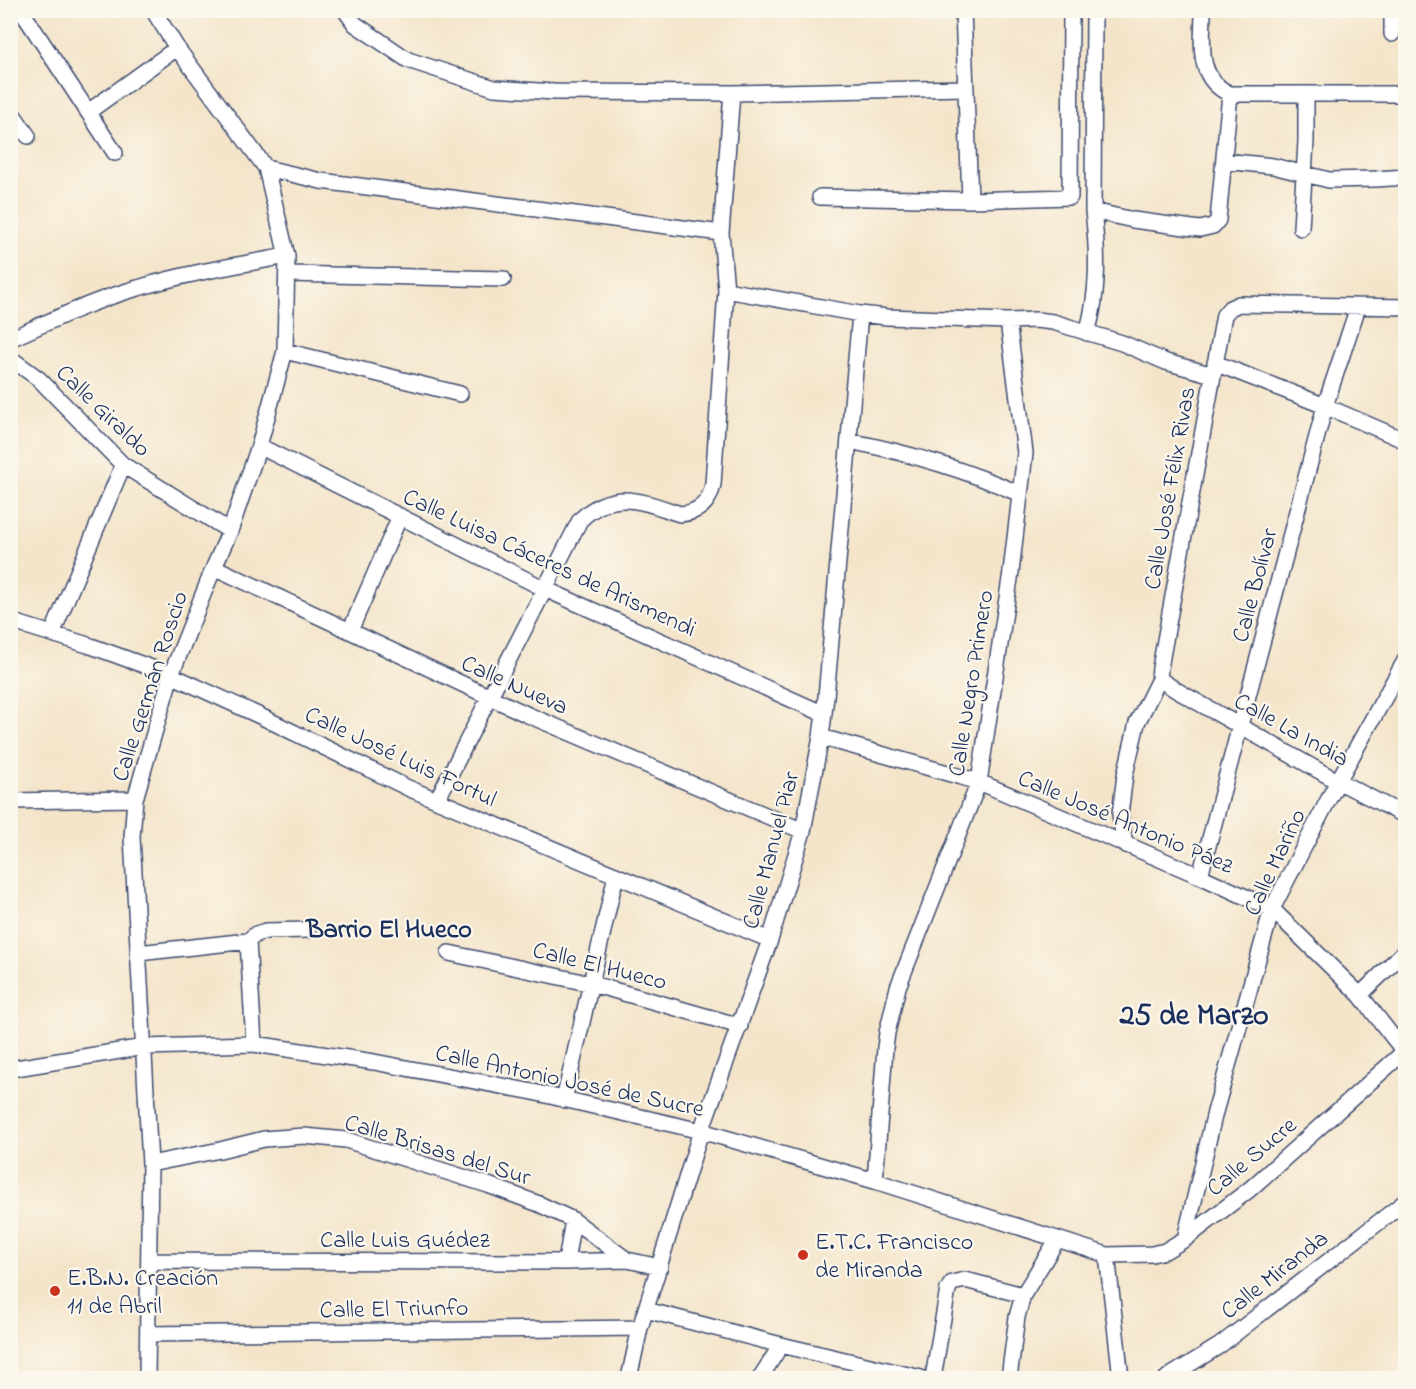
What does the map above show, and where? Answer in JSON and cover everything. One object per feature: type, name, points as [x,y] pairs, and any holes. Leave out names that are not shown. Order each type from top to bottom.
[{"type":"street","points":[[21,10],[115,153]]},
{"type":"street","points":[[153,10],[177,48],[266,168],[321,181],[721,233]]},
{"type":"street","points":[[345,10],[355,24],[408,60],[494,88],[554,92],[732,93],[965,88]]},
{"type":"street","points":[[963,10],[970,200]]},
{"type":"street","points":[[820,197],[970,200],[1070,196],[1071,10]]},
{"type":"street","points":[[1087,333],[1096,295],[1097,244],[1093,211],[1094,10]]},
{"type":"street","points":[[1203,10],[1203,62],[1213,82],[1230,94],[1406,94]]},
{"type":"street","points":[[1392,10],[1392,34]]},
{"type":"street","points":[[88,112],[177,48]]},
{"type":"street","points":[[437,800],[580,520],[604,503],[622,499],[641,501],[680,514],[686,513],[699,509],[712,491],[726,291],[721,233],[732,93]]},
{"type":"street","points":[[1093,211],[1133,220],[1200,229],[1213,226],[1218,220],[1230,94]]},
{"type":"street","points":[[1301,228],[1305,174],[1306,94]]},
{"type":"street","points":[[10,110],[28,136]]},
{"type":"street","points":[[1224,161],[1261,164],[1329,180],[1406,177]]},
{"type":"street","name":"Calle Germán Roscio","points":[[147,1378],[150,1164],[132,837],[135,799],[171,675],[230,531],[259,446],[285,351],[286,256],[266,168]]},
{"type":"street","points":[[10,339],[97,301],[137,288],[182,276],[286,256]]},
{"type":"street","points":[[286,274],[503,279]]},
{"type":"street","points":[[726,291],[887,317],[1053,322],[1122,343],[1166,362],[1214,369],[1325,406],[1406,441]]},
{"type":"street","name":"Calle José Félix Rivas","points":[[1160,679],[1160,668],[1224,315],[1230,308],[1239,304],[1358,307]]},
{"type":"street","points":[[1358,307],[1406,307]]},
{"type":"street","name":"Calle Bolívar","points":[[1200,876],[1325,406],[1358,307]]},
{"type":"street","name":"Calle Manuel Piar","points":[[629,1378],[640,1328],[700,1131],[770,940],[803,831],[824,714],[860,314]]},
{"type":"street","name":"Calle Negro Primero","points":[[875,1181],[885,1048],[898,987],[979,782],[1011,573],[1025,453],[1008,321]]},
{"type":"street","points":[[285,351],[460,394]]},
{"type":"street","name":"Calle Giraldo","points":[[10,358],[39,379],[123,465],[230,531]]},
{"type":"street","points":[[849,441],[936,462],[1020,494]]},
{"type":"street","name":"Calle Luisa Cáceres de Arismendi","points":[[259,446],[545,589],[824,714]]},
{"type":"street","points":[[52,634],[123,465]]},
{"type":"street","points":[[350,631],[400,516]]},
{"type":"street","name":"Calle Nueva","points":[[214,567],[528,715],[803,831]]},
{"type":"street","name":"Calle José Luis Fortul","points":[[10,621],[171,675],[408,788],[770,940]]},
{"type":"street","name":"Calle Mariño","points":[[1185,1239],[1215,1112],[1272,909],[1338,782],[1406,659]]},
{"type":"street","points":[[1125,845],[1120,814],[1125,774],[1137,723],[1160,679]]},
{"type":"street","name":"Calle La India","points":[[1160,679],[1338,782],[1406,816]]},
{"type":"street","points":[[821,737],[979,782]]},
{"type":"street","name":"Calle José Antonio Páez","points":[[979,782],[1272,909],[1360,995],[1405,1052]]},
{"type":"street","points":[[10,801],[135,799]]},
{"type":"street","points":[[564,1100],[616,875]]},
{"type":"street","points":[[138,953],[248,941],[256,934],[266,931],[308,930]]},
{"type":"street","points":[[248,941],[254,1044]]},
{"type":"street","points":[[1360,995],[1406,950]]},
{"type":"street","name":"Calle El Hueco","points":[[448,953],[592,984],[740,1026]]},
{"type":"street","name":"Calle Antonio José de Sucre","points":[[10,1069],[144,1047],[254,1044],[375,1062],[533,1092],[700,1131],[875,1181],[1107,1255]]},
{"type":"street","name":"Calle Sucre","points":[[1107,1255],[1152,1254],[1165,1251],[1185,1239],[1250,1189],[1405,1052]]},
{"type":"street","name":"Calle Brisas del Sur","points":[[150,1164],[264,1139],[304,1136],[346,1140],[488,1185],[539,1204],[573,1220],[627,1260]]},
{"type":"street","name":"Calle Miranda","points":[[1167,1378],[1220,1346],[1406,1201]]},
{"type":"street","points":[[566,1262],[573,1220]]},
{"type":"street","points":[[1009,1378],[1017,1317],[1023,1295],[1057,1240]]},
{"type":"street","points":[[1107,1255],[1121,1378]]},
{"type":"street","name":"Calle Luis Guédez","points":[[149,1261],[566,1262],[627,1260],[660,1267]]},
{"type":"street","points":[[933,1378],[948,1289],[952,1283],[965,1280],[1023,1295]]},
{"type":"street","points":[[646,1310],[921,1378]]},
{"type":"street","name":"Calle El Triunfo","points":[[148,1334],[640,1328]]},
{"type":"street","points":[[760,1378],[781,1345]]},
{"type":"place","name":"E.T.C. Francisco de Miranda","points":[[803,1255]]},
{"type":"place","name":"E.B.N. Creación 11 de Abril","points":[[55,1291]]},
{"type":"district","name":"Barrio El Hueco","points":[[389,928]]},
{"type":"district","name":"25 de Marzo","points":[[1194,1014]]}]
